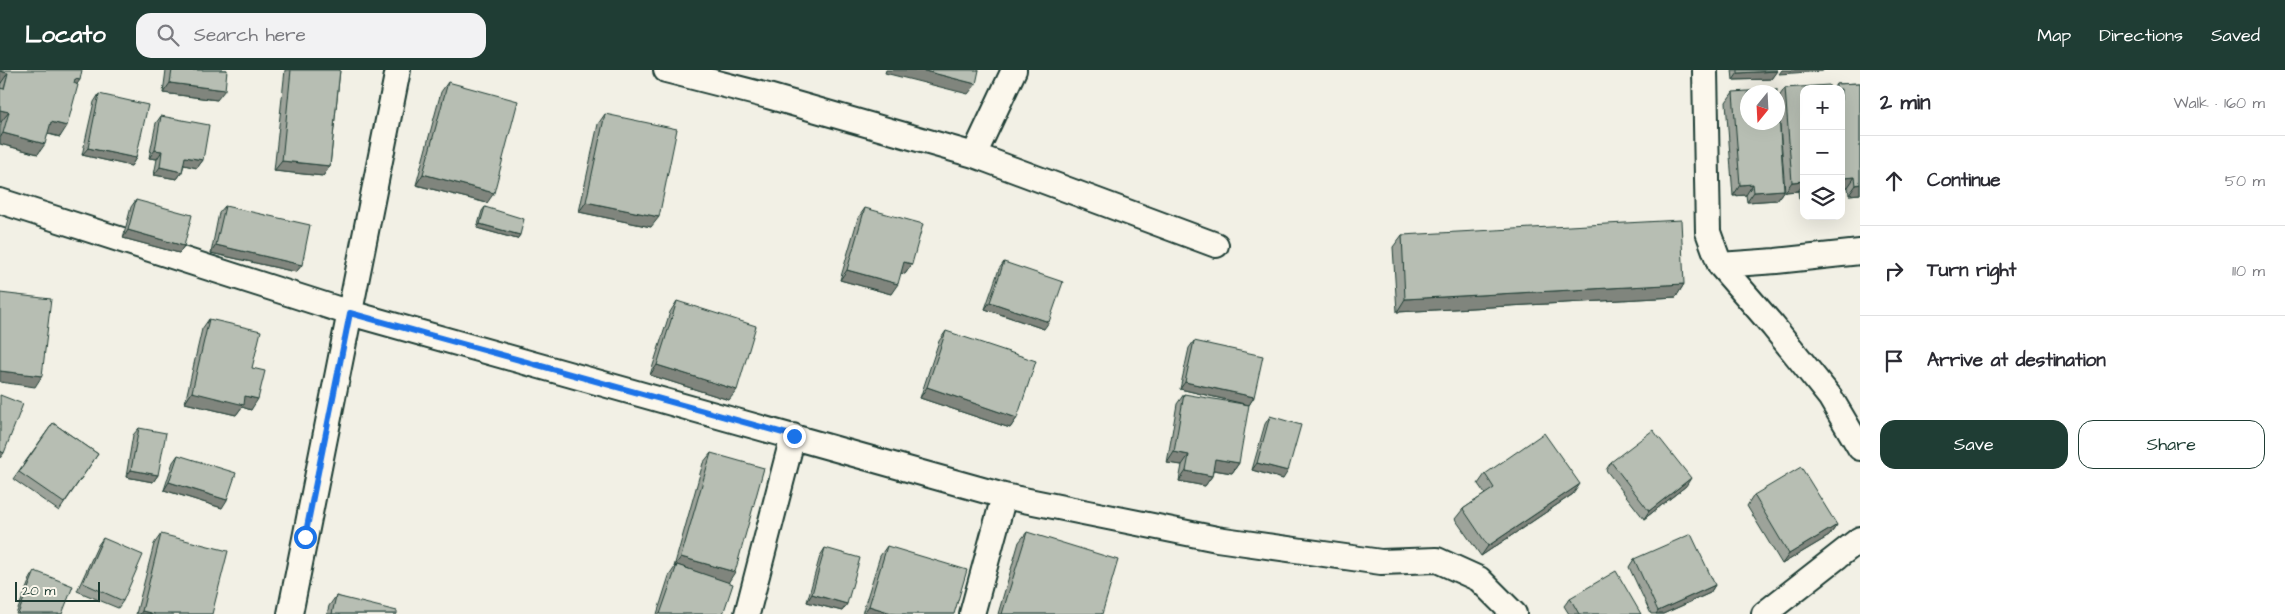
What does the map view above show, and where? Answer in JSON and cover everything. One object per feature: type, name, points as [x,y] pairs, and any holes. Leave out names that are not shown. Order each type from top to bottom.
[{"type":"street","points":[[290,614],[398,70]]},
{"type":"street","points":[[666,70],[768,96],[974,155],[1216,245]]},
{"type":"street","points":[[974,155],[1014,70]]},
{"type":"street","points":[[1705,70],[1708,232],[1720,265],[1773,326],[1830,397],[1860,448]]},
{"type":"street","points":[[0,201],[350,313],[1004,496],[1217,539],[1381,562],[1437,560],[1479,579],[1514,614]]},
{"type":"street","points":[[1720,265],[1860,252]]},
{"type":"street","points":[[748,614],[794,436]]},
{"type":"street","points":[[972,614],[1004,496]]},
{"type":"street","points":[[1764,614],[1860,539]]},
{"type":"building","points":[[0,70],[82,70],[80,80],[75,79],[74,83],[78,85],[67,126],[51,122],[45,144],[3,133],[9,112],[0,110],[0,88],[4,89],[8,73]]},
{"type":"building","points":[[172,70],[227,70],[225,90],[170,83]]},
{"type":"building","points":[[291,70],[340,70],[330,166],[282,161]]},
{"type":"building","points":[[921,70],[979,70],[976,84]]},
{"type":"building","points":[[1738,70],[1777,70],[1777,71],[1738,73]]},
{"type":"building","points":[[448,82],[518,101],[494,193],[423,174]]},
{"type":"building","points":[[1860,83],[1860,184],[1856,185],[1855,177],[1845,178],[1845,85],[1836,84]]},
{"type":"building","points":[[1800,87],[1800,181],[1792,182],[1785,88]]},
{"type":"building","points":[[1733,92],[1740,92],[1740,130],[1780,130],[1784,190],[1754,192],[1753,184],[1740,185]]},
{"type":"building","points":[[99,94],[148,105],[136,158],[88,148]]},
{"type":"building","points":[[605,114],[677,129],[659,217],[586,202]]},
{"type":"building","points":[[161,116],[209,125],[203,160],[185,157],[182,172],[160,167],[162,151],[155,150]]},
{"type":"building","points":[[136,200],[192,215],[184,246],[128,230]]},
{"type":"building","points":[[225,206],[310,225],[302,265],[216,245]]},
{"type":"building","points":[[485,207],[524,219],[520,235],[480,224]]},
{"type":"building","points":[[865,208],[923,224],[912,264],[904,262],[898,284],[847,270]]},
{"type":"building","points":[[1681,220],[1684,284],[1405,299],[1402,235]]},
{"type":"building","points":[[1004,262],[1063,282],[1049,322],[990,302]]},
{"type":"building","points":[[0,293],[51,299],[42,376],[0,371]]},
{"type":"building","points":[[677,301],[756,326],[737,390],[657,365]]},
{"type":"building","points":[[209,319],[261,331],[252,368],[265,371],[258,399],[245,396],[244,405],[192,392]]},
{"type":"building","points":[[946,331],[1036,361],[1017,418],[927,387]]},
{"type":"building","points":[[1194,341],[1263,356],[1254,397],[1185,382]]},
{"type":"building","points":[[1184,394],[1249,405],[1239,463],[1215,459],[1212,476],[1186,471],[1189,455],[1174,452]]},
{"type":"building","points":[[0,395],[23,404],[4,453],[0,451]]},
{"type":"building","points":[[1270,416],[1301,425],[1288,471],[1257,463]]},
{"type":"building","points":[[53,423],[98,454],[64,503],[19,472]]},
{"type":"building","points":[[139,428],[166,433],[158,475],[131,470]]},
{"type":"building","points":[[1653,430],[1691,478],[1649,511],[1611,462]]},
{"type":"building","points":[[1544,433],[1580,484],[1488,546],[1463,509],[1494,488],[1485,474]]},
{"type":"building","points":[[711,453],[764,468],[735,572],[681,557]]},
{"type":"building","points":[[178,455],[236,473],[227,500],[169,482]]},
{"type":"building","points":[[1801,467],[1837,525],[1789,554],[1754,495]]},
{"type":"building","points":[[1027,532],[1118,560],[1102,614],[1002,614]]},
{"type":"building","points":[[161,534],[228,551],[212,614],[155,614],[142,611]]},
{"type":"building","points":[[1691,534],[1715,585],[1658,611],[1634,559]]},
{"type":"building","points":[[103,538],[143,555],[123,601],[83,583]]},
{"type":"building","points":[[887,546],[967,570],[954,614],[895,614],[869,606]]},
{"type":"building","points":[[825,548],[860,558],[847,604],[812,594]]},
{"type":"building","points":[[677,565],[733,584],[723,614],[660,614]]},
{"type":"building","points":[[35,571],[73,586],[62,614],[18,614]]},
{"type":"building","points":[[1616,571],[1641,614],[1579,614],[1570,598]]},
{"type":"building","points":[[336,596],[397,611],[397,614],[332,614]]},
{"type":"route","points":[[305,537],[350,313],[794,436]]}]
